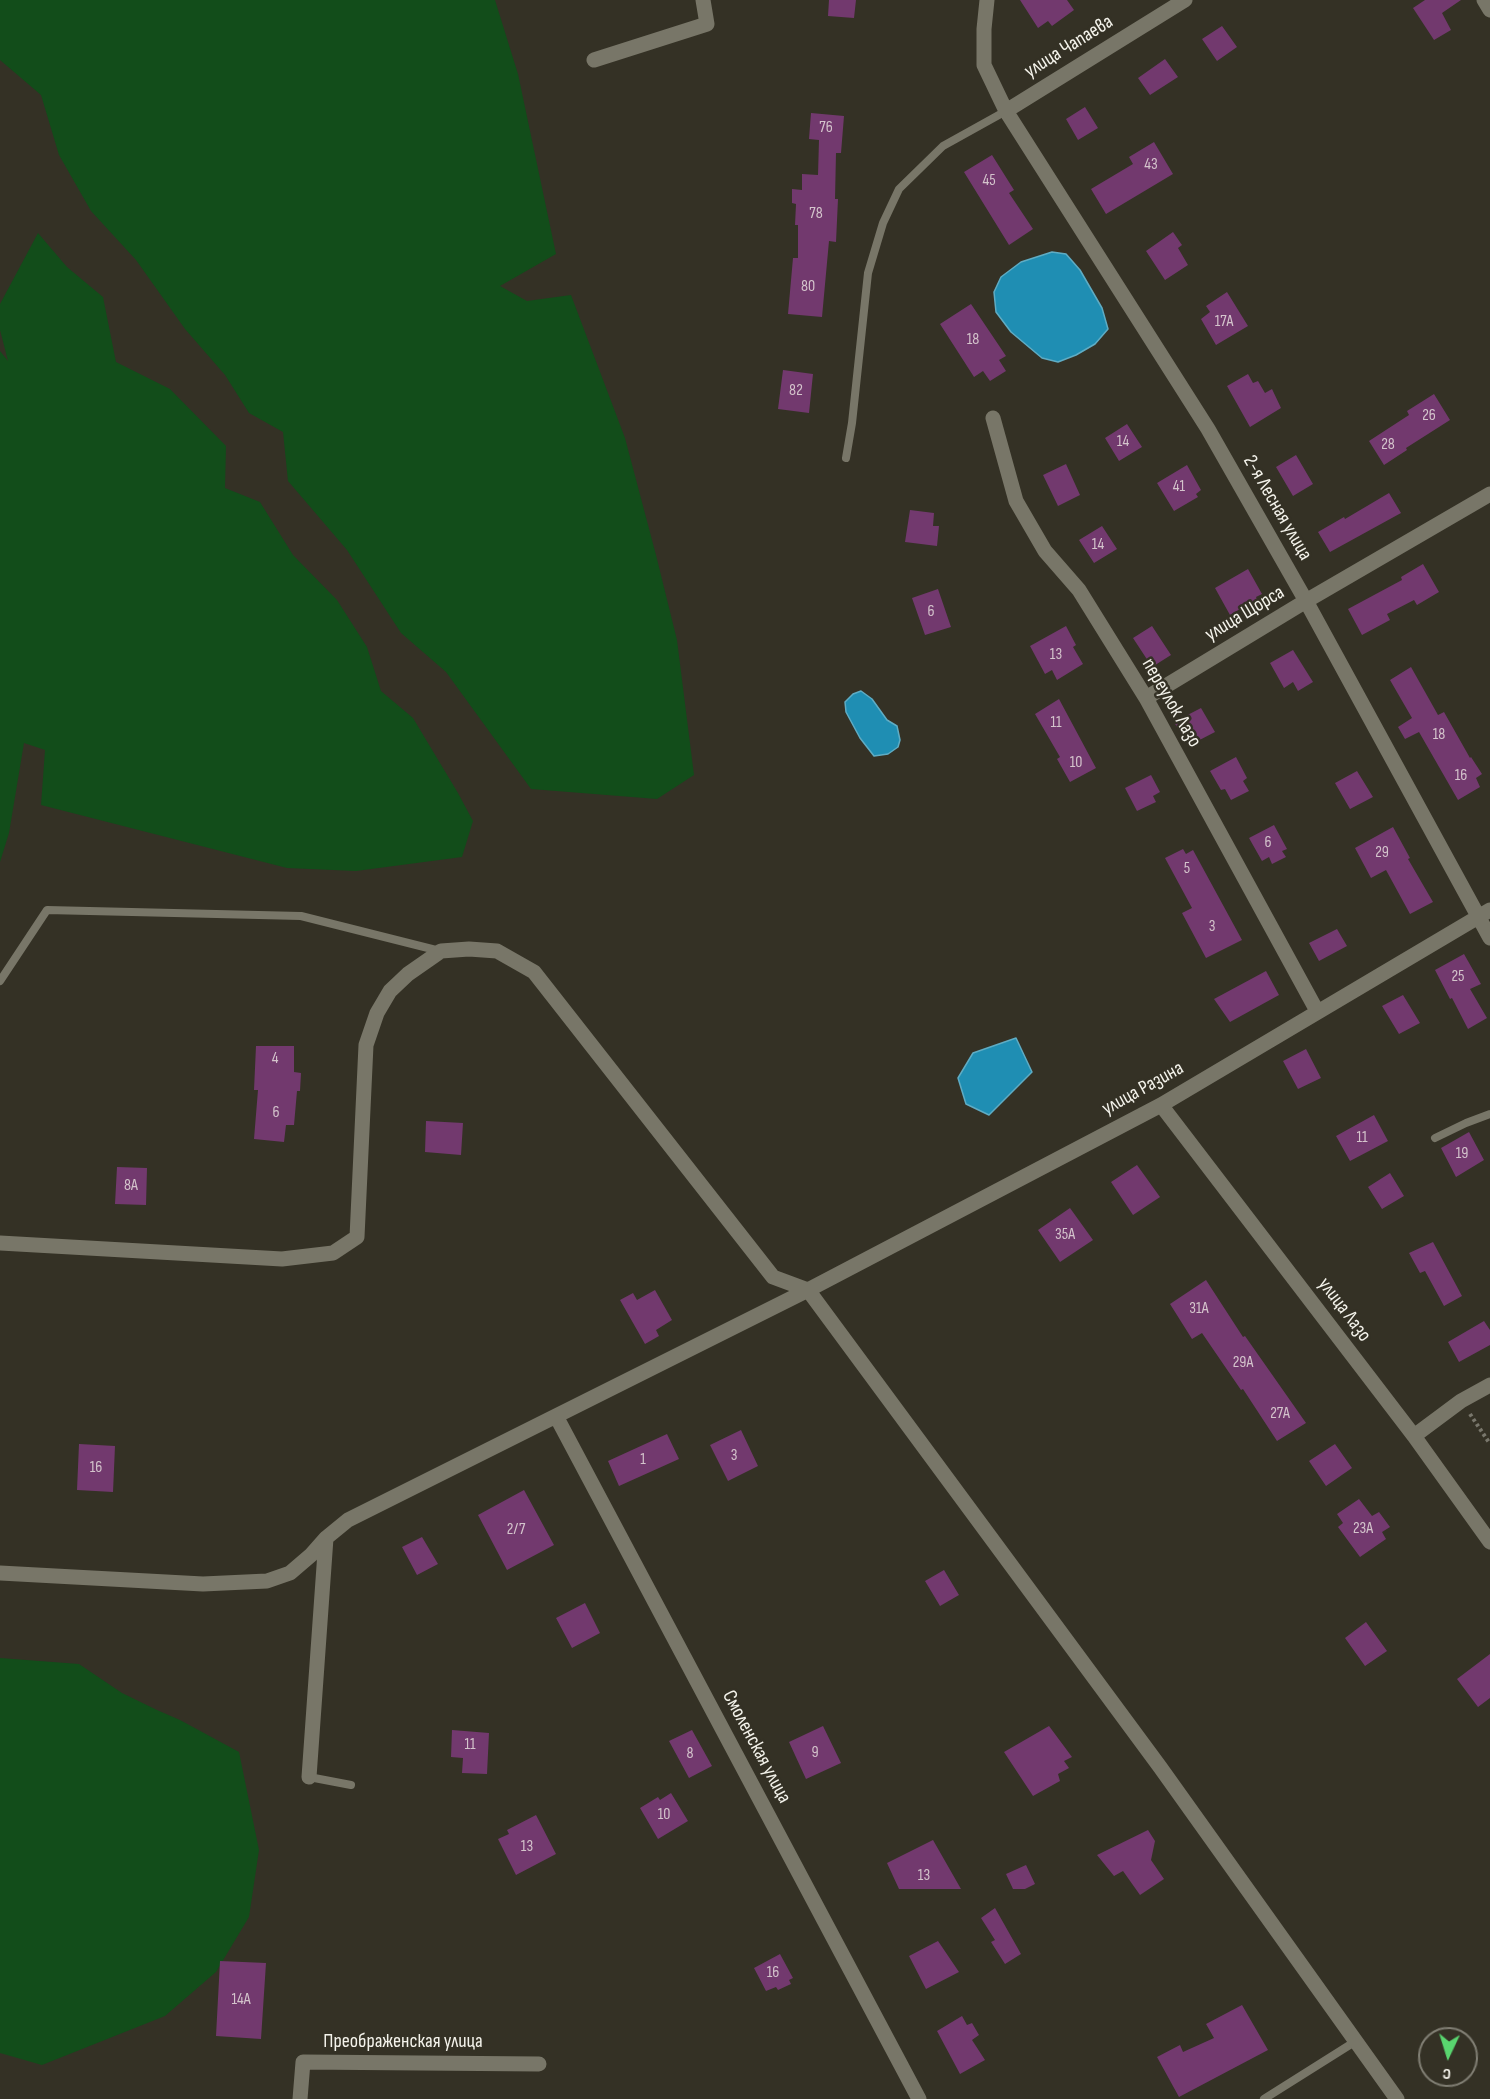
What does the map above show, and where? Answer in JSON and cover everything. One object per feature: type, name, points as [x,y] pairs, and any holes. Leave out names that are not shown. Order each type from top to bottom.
[{"type":"street","points":[[594,60],[707,24],[703,0]]},
{"type":"street","name":"2-я Лесная улица","points":[[987,0],[984,65],[1006,111],[1208,429],[1484,913],[1490,938]]},
{"type":"street","name":"улица Чапаева","points":[[1006,111],[1185,0]]},
{"type":"street","points":[[1484,0],[1490,10]]},
{"type":"street","name":"переулок Лазо","points":[[993,418],[1016,501],[1045,551],[1079,590],[1146,698],[1317,1011]]},
{"type":"street","name":"улица Щорса","points":[[1146,698],[1306,601],[1490,494]]},
{"type":"street","name":"улица Разина","points":[[0,1573],[203,1584],[267,1581],[290,1573],[348,1520],[808,1290],[1161,1105],[1484,913]]},
{"type":"street","points":[[0,1243],[282,1259],[333,1253],[357,1237],[366,1045],[377,1014],[390,991],[408,974],[441,951],[469,949],[497,951],[534,972],[773,1277],[808,1290],[1160,1767],[1397,2099]]},
{"type":"street","name":"улица Лазо","points":[[1161,1105],[1414,1436],[1490,1542]]},
{"type":"street","points":[[1414,1436],[1461,1401],[1490,1385]]},
{"type":"street","name":"Смоленская улица","points":[[556,1416],[919,2099]]},
{"type":"street","points":[[309,1777],[326,1538]]},
{"type":"street","name":"Преображенская улица","points":[[300,2099],[303,2062],[539,2064]]},
{"type":"lane","points":[[846,458],[854,412],[868,273],[883,223],[899,189],[943,146],[1006,111]]},
{"type":"lane","points":[[0,981],[47,910],[301,916],[441,951]]},
{"type":"lane","points":[[1435,1138],[1490,1114]]},
{"type":"lane","points":[[309,1777],[351,1785]]},
{"type":"lane","points":[[1264,2099],[1356,2041]]},
{"type":"path","points":[[1461,1401],[1490,1444]]},
{"type":"green space","points":[[0,0],[495,0],[518,74],[556,254],[500,286],[527,301],[571,295],[625,438],[656,555],[677,640],[694,775],[657,799],[531,789],[446,672],[401,633],[347,550],[288,481],[283,432],[249,413],[225,375],[185,329],[136,260],[91,211],[59,155],[41,95],[0,60]]},
{"type":"green space","points":[[38,233],[67,267],[103,297],[116,362],[170,389],[226,446],[225,488],[260,502],[293,555],[337,600],[367,647],[381,691],[413,718],[473,821],[462,857],[356,871],[287,868],[41,805],[45,750],[24,743],[9,833],[0,862],[0,351],[8,361],[0,330],[0,304]]},
{"type":"green space","points":[[0,1658],[79,1664],[122,1693],[180,1720],[239,1752],[259,1850],[249,1917],[216,1972],[165,2016],[42,2065],[0,2053]]},
{"type":"water","points":[[1052,252],[1066,254],[1080,270],[1102,308],[1108,329],[1095,344],[1058,362],[1042,358],[1011,332],[996,312],[994,292],[1001,277],[1021,262]]},
{"type":"water","points":[[861,691],[872,699],[887,720],[897,726],[900,740],[898,747],[888,754],[874,756],[860,738],[846,712],[845,702],[853,694]]},
{"type":"water","points":[[1016,1038],[1032,1072],[989,1115],[966,1104],[958,1078],[973,1053]]},
{"type":"building","points":[[829,0],[856,0],[854,18],[828,16]]},
{"type":"building","points":[[1020,0],[1067,0],[1074,10],[1052,26],[1048,21],[1038,28]]},
{"type":"building","points":[[1425,0],[1461,0],[1442,13],[1451,30],[1434,40],[1413,8]]},
{"type":"building","points":[[1222,26],[1237,47],[1217,61],[1202,39]]},
{"type":"building","points":[[1165,59],[1178,77],[1150,95],[1138,78]]},
{"type":"building","points":[[1085,107],[1098,128],[1078,140],[1066,119]]},
{"type":"building","points":[[811,113],[844,116],[841,153],[836,153],[835,199],[838,199],[836,242],[829,241],[822,317],[788,314],[793,258],[798,258],[798,225],[795,225],[796,204],[792,203],[792,189],[802,190],[802,174],[818,175],[819,140],[809,139]]},
{"type":"building","points":[[1154,142],[1173,174],[1106,214],[1091,189],[1133,164],[1129,157]]},
{"type":"building","points":[[992,155],[1014,190],[1009,193],[1033,229],[1009,245],[964,172]]},
{"type":"building","points":[[1173,232],[1182,245],[1178,248],[1188,265],[1165,280],[1146,251]]},
{"type":"building","points":[[1227,292],[1248,326],[1216,345],[1201,319],[1210,312],[1206,306]]},
{"type":"building","points":[[971,304],[1006,356],[999,360],[1006,371],[990,381],[983,371],[974,377],[940,324]]},
{"type":"building","points":[[783,370],[813,374],[809,413],[778,409]]},
{"type":"building","points":[[1248,374],[1253,383],[1258,381],[1265,393],[1272,389],[1281,408],[1250,427],[1227,386]]},
{"type":"building","points":[[1434,394],[1450,420],[1384,465],[1369,441],[1409,415],[1407,411]]},
{"type":"building","points":[[1127,424],[1142,447],[1119,461],[1105,438]]},
{"type":"building","points":[[1296,455],[1313,484],[1293,496],[1276,467]]},
{"type":"building","points":[[1066,464],[1080,495],[1058,506],[1043,475]]},
{"type":"building","points":[[1187,465],[1201,490],[1196,494],[1198,497],[1174,511],[1157,483]]},
{"type":"building","points":[[1389,493],[1401,513],[1330,552],[1318,532]]},
{"type":"building","points":[[910,510],[934,513],[933,526],[939,526],[937,546],[905,542]]},
{"type":"building","points":[[1102,526],[1117,549],[1094,563],[1079,540]]},
{"type":"building","points":[[1423,564],[1439,592],[1417,605],[1414,600],[1387,614],[1390,620],[1362,635],[1348,609],[1402,580],[1401,577]]},
{"type":"building","points":[[1248,569],[1262,594],[1256,597],[1260,606],[1244,615],[1240,609],[1230,615],[1215,588]]},
{"type":"building","points":[[938,589],[951,627],[925,635],[912,598]]},
{"type":"building","points":[[1066,626],[1076,645],[1073,647],[1083,664],[1057,680],[1052,670],[1045,674],[1030,646]]},
{"type":"building","points":[[1152,626],[1171,655],[1152,667],[1133,638]]},
{"type":"building","points":[[1293,650],[1313,682],[1298,691],[1293,682],[1284,688],[1270,663]]},
{"type":"building","points":[[1411,667],[1438,715],[1444,712],[1470,758],[1482,774],[1476,778],[1480,787],[1458,800],[1419,732],[1405,739],[1398,727],[1412,718],[1390,680]]},
{"type":"building","points":[[1059,699],[1096,768],[1070,782],[1057,759],[1060,757],[1035,714]]},
{"type":"building","points":[[1201,708],[1215,732],[1188,746],[1174,722]]},
{"type":"building","points":[[1236,757],[1247,778],[1243,781],[1249,791],[1231,800],[1225,789],[1221,790],[1210,771]]},
{"type":"building","points":[[1357,771],[1373,797],[1350,809],[1335,783]]},
{"type":"building","points":[[1151,775],[1160,792],[1153,796],[1156,802],[1137,811],[1125,788]]},
{"type":"building","points":[[1274,825],[1287,849],[1282,851],[1286,857],[1272,864],[1269,857],[1262,861],[1249,838]]},
{"type":"building","points":[[1393,827],[1410,858],[1408,859],[1433,902],[1410,914],[1386,870],[1371,878],[1355,848]]},
{"type":"building","points":[[1183,849],[1186,854],[1193,850],[1242,940],[1206,958],[1182,913],[1192,908],[1165,858]]},
{"type":"building","points":[[1337,929],[1347,946],[1319,961],[1309,943]]},
{"type":"building","points":[[1464,954],[1481,984],[1470,989],[1487,1018],[1468,1029],[1435,970]]},
{"type":"building","points":[[1266,971],[1279,995],[1230,1022],[1214,999]]},
{"type":"building","points":[[1403,995],[1420,1023],[1399,1034],[1382,1006]]},
{"type":"building","points":[[256,1046],[294,1046],[294,1072],[301,1073],[300,1091],[297,1091],[294,1125],[286,1125],[284,1142],[254,1139],[258,1090],[254,1090]]},
{"type":"building","points":[[1306,1049],[1321,1078],[1298,1089],[1283,1061]]},
{"type":"building","points":[[1374,1115],[1388,1141],[1350,1161],[1336,1136]]},
{"type":"building","points":[[426,1121],[463,1123],[461,1155],[425,1152]]},
{"type":"building","points":[[1469,1132],[1484,1160],[1456,1177],[1441,1148]]},
{"type":"building","points":[[1137,1165],[1160,1197],[1133,1215],[1111,1182]]},
{"type":"building","points":[[117,1167],[147,1168],[146,1205],[115,1204]]},
{"type":"building","points":[[1390,1173],[1404,1196],[1382,1209],[1368,1187]]},
{"type":"building","points":[[1070,1208],[1093,1240],[1060,1262],[1038,1230]]},
{"type":"building","points":[[1433,1242],[1462,1296],[1444,1306],[1425,1271],[1420,1273],[1409,1253]]},
{"type":"building","points":[[1206,1280],[1243,1337],[1245,1336],[1306,1423],[1277,1441],[1202,1333],[1192,1339],[1170,1304]]},
{"type":"building","points":[[655,1290],[672,1320],[656,1330],[659,1336],[645,1344],[620,1300],[633,1293],[637,1300]]},
{"type":"building","points":[[1484,1321],[1490,1330],[1490,1345],[1459,1362],[1448,1342]]},
{"type":"building","points":[[741,1430],[758,1466],[728,1481],[710,1445]]},
{"type":"building","points":[[667,1434],[679,1459],[619,1486],[608,1461]]},
{"type":"building","points":[[79,1444],[115,1446],[113,1492],[77,1490]]},
{"type":"building","points":[[1335,1444],[1352,1468],[1326,1486],[1309,1461]]},
{"type":"building","points":[[524,1490],[554,1545],[507,1570],[478,1515]]},
{"type":"building","points":[[1359,1499],[1372,1516],[1379,1512],[1390,1527],[1382,1532],[1386,1539],[1360,1557],[1338,1527],[1343,1523],[1337,1514]]},
{"type":"building","points":[[422,1537],[438,1564],[417,1575],[402,1547]]},
{"type":"building","points":[[944,1570],[959,1595],[940,1606],[925,1581]]},
{"type":"building","points":[[585,1603],[600,1633],[572,1648],[556,1618]]},
{"type":"building","points":[[1366,1622],[1387,1651],[1365,1666],[1345,1638]]},
{"type":"building","points":[[1490,1654],[1490,1698],[1478,1707],[1457,1679]]},
{"type":"building","points":[[823,1726],[841,1763],[806,1779],[789,1742]]},
{"type":"building","points":[[1049,1726],[1072,1757],[1064,1761],[1069,1768],[1058,1774],[1060,1781],[1033,1796],[1004,1752]]},
{"type":"building","points":[[452,1730],[489,1733],[487,1774],[462,1773],[463,1758],[451,1757]]},
{"type":"building","points":[[692,1730],[712,1766],[689,1778],[669,1741]]},
{"type":"building","points":[[671,1793],[688,1821],[658,1839],[640,1808],[658,1797],[660,1800]]},
{"type":"building","points":[[536,1815],[556,1854],[516,1875],[498,1839],[509,1834],[507,1830]]},
{"type":"building","points":[[1148,1830],[1155,1841],[1151,1860],[1164,1879],[1140,1895],[1123,1871],[1114,1876],[1097,1855]]},
{"type":"building","points":[[933,1840],[961,1889],[899,1889],[887,1863]]},
{"type":"building","points":[[1026,1865],[1035,1884],[1025,1889],[1013,1889],[1006,1874]]},
{"type":"building","points":[[995,1908],[1021,1954],[1005,1964],[991,1942],[995,1940],[981,1918]]},
{"type":"building","points":[[938,1941],[959,1972],[926,1989],[909,1956]]},
{"type":"building","points":[[780,1954],[793,1978],[789,1980],[791,1984],[778,1990],[776,1987],[766,1991],[754,1968]]},
{"type":"building","points":[[220,1961],[266,1963],[261,2039],[216,2036]]},
{"type":"building","points":[[1242,2005],[1268,2050],[1179,2097],[1157,2057],[1180,2045],[1183,2052],[1214,2038],[1206,2024]]},
{"type":"building","points":[[962,2016],[967,2025],[972,2023],[979,2035],[972,2040],[985,2060],[960,2074],[937,2031]]}]
